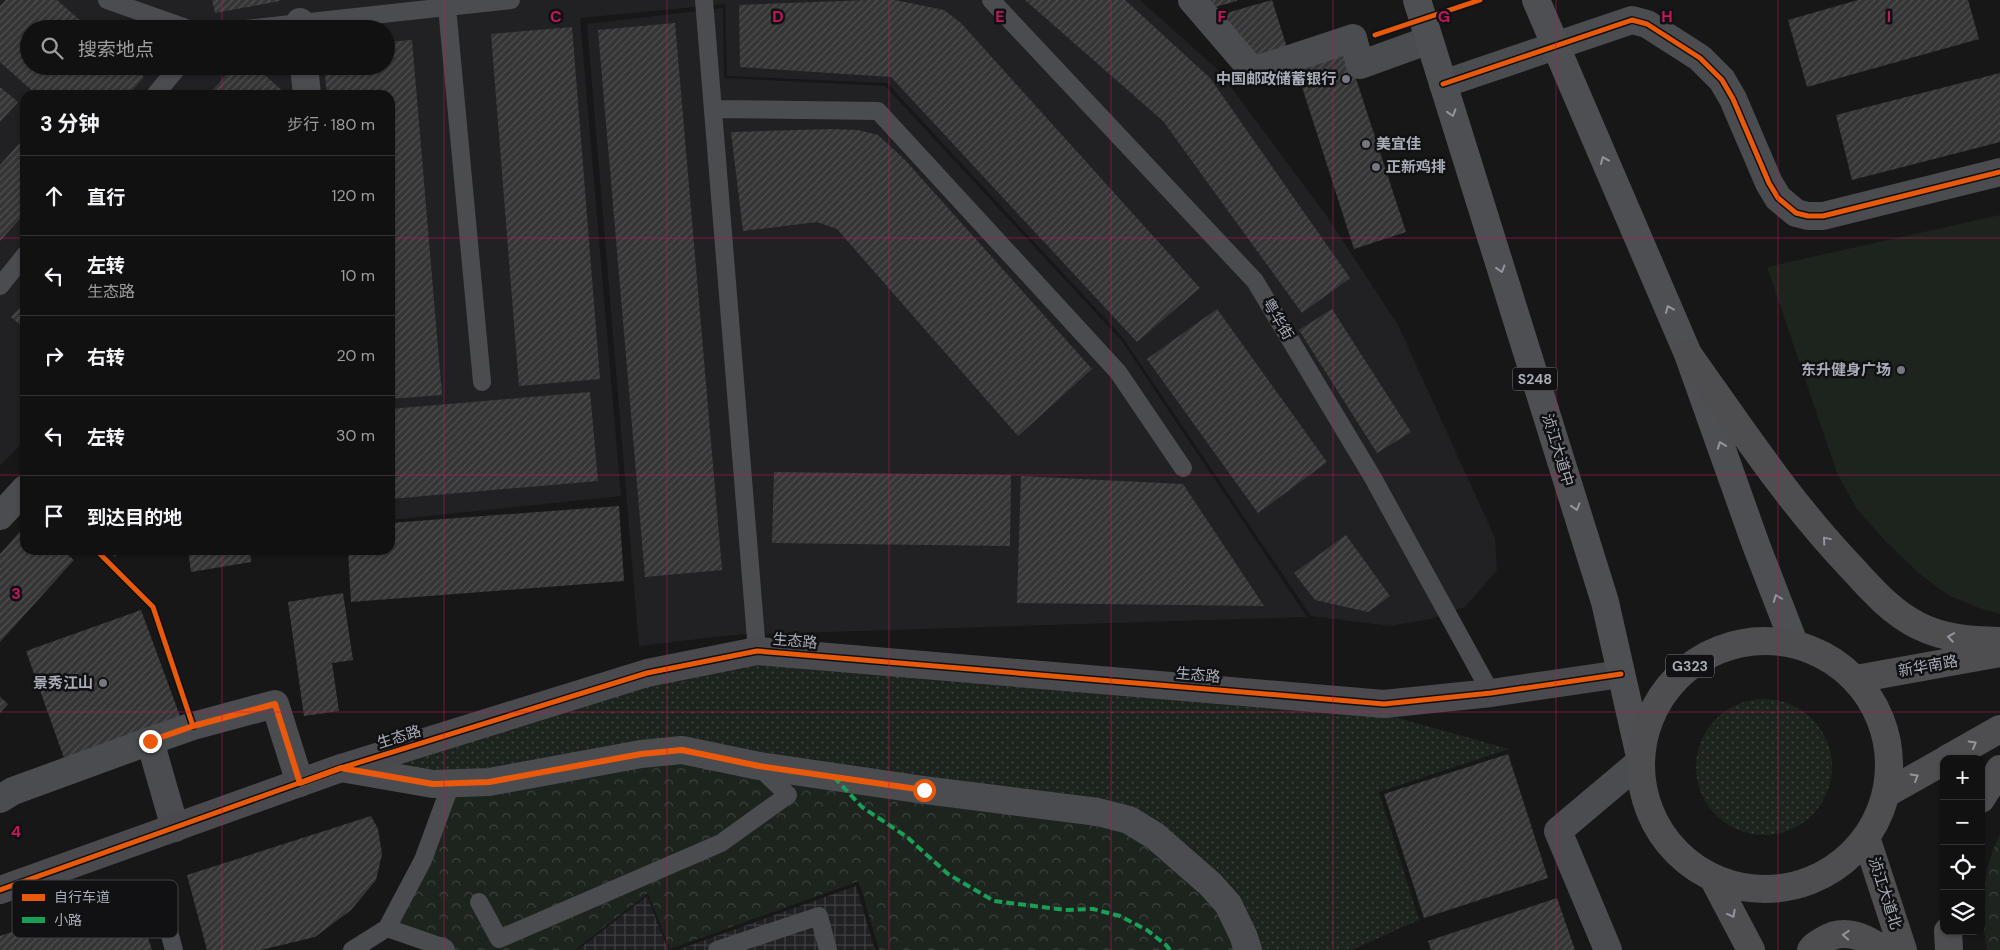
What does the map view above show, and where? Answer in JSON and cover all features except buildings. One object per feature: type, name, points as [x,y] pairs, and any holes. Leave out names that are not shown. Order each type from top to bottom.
[{"type":"highway","points":[[1688,354],[1797,506],[1878,597],[1917,626],[1940,635],[1969,640],[2000,641]]},
{"type":"highway","name":"G323","points":[[1770,640],[1794,643],[1824,655],[1838,663],[1856,679],[1872,699],[1882,721],[1888,744],[1890,769],[1887,793],[1879,816],[1866,837],[1850,855],[1830,870],[1800,883],[1785,887],[1761,889],[1736,886],[1714,878],[1692,866],[1674,850],[1659,830],[1648,809],[1642,785],[1641,761],[1644,737],[1652,713],[1660,699],[1681,674],[1700,659],[1722,648],[1746,642],[1770,640]]},
{"type":"highway","name":"新华南路","points":[[1856,679],[2000,653]]},
{"type":"highway","points":[[1954,755],[2000,729]]},
{"type":"highway","points":[[1887,793],[1940,763]]},
{"type":"highway","points":[[1985,793],[2000,769]]},
{"type":"highway","name":"浈江大道北","points":[[1866,837],[1903,950]]},
{"type":"highway","points":[[1714,878],[1751,950]]},
{"type":"highway","points":[[1811,950],[1830,936],[1846,933],[1871,941],[1883,950]]},
{"type":"highway","points":[[1948,935],[1949,950]]},
{"type":"main road","name":"浈江大道中","points":[[1417,0],[1605,602],[1641,761]]},
{"type":"main road","points":[[1536,0],[1554,46],[1688,354],[1756,545],[1794,643]]},
{"type":"street","points":[[1192,0],[1253,71],[1353,38],[1360,65],[1429,40]]},
{"type":"street","points":[[1443,84],[1632,20],[1647,24],[1700,58],[1722,80],[1733,99],[1769,183],[1778,198],[1796,213],[1808,216],[1823,216],[2000,172]]},
{"type":"street","points":[[305,75],[306,90]]},
{"type":"street","points":[[0,516],[20,494]]},
{"type":"street","name":"生态路","points":[[28,880],[341,768],[647,673],[757,651],[1384,704],[1491,693],[1621,674]]},
{"type":"street","points":[[0,799],[13,791],[193,726],[275,704],[300,783]]},
{"type":"street","points":[[150,741],[175,828]]},
{"type":"street","points":[[341,768],[433,784],[489,782],[641,754],[682,750],[759,766],[924,790],[1098,812],[1129,820],[1155,836],[1210,884],[1228,904],[1248,950]]},
{"type":"street","points":[[1608,950],[1558,831],[1641,761]]},
{"type":"street","name":"生态路","points":[[0,890],[12,886]]},
{"type":"lane","points":[[107,0],[164,20]]},
{"type":"lane","points":[[341,20],[512,0]]},
{"type":"lane","points":[[704,0],[757,651]]},
{"type":"lane","name":"粤华街","points":[[991,0],[1255,281],[1373,478],[1491,693]]},
{"type":"lane","points":[[448,7],[482,382]]},
{"type":"lane","points":[[159,90],[171,75]]},
{"type":"lane","points":[[712,109],[878,111],[1118,372],[1183,468]]},
{"type":"lane","points":[[0,286],[20,261]]},
{"type":"lane","points":[[479,902],[499,939],[722,843],[788,795],[759,766]]},
{"type":"lane","points":[[352,950],[387,928],[423,860],[451,784]]},
{"type":"lane","points":[[717,950],[819,916],[828,950]]},
{"type":"lane","points":[[387,928],[445,948],[446,950]]},
{"type":"shaded area","points":[[0,0],[1140,0],[1219,71],[1326,215],[1398,325],[1495,538],[1497,570],[1465,607],[1431,619],[1390,626],[1311,616],[1123,338],[887,83],[727,76],[725,4],[580,18],[621,496],[395,519],[395,90],[20,90],[20,445],[0,466]]},
{"type":"shaded area","points":[[723,8],[724,78],[885,86],[1121,340],[1307,617],[732,635],[639,646],[587,24]]},
{"type":"shaded area","points":[[856,886],[875,950],[677,950]]},
{"type":"shaded area","points":[[647,896],[668,950],[578,950]]},
{"type":"green space","name":"东升健身广场","points":[[2000,215],[2000,614],[1979,608],[1948,595],[1921,575],[1886,542],[1857,509],[1837,473],[1767,267]]},
{"type":"green space","points":[[759,660],[1380,713],[1509,749],[1379,792],[1419,920],[1352,950],[1257,950],[489,774],[380,767],[648,680]]},
{"type":"green space","points":[[1764,699],[1790,704],[1812,719],[1827,741],[1832,767],[1827,793],[1812,815],[1790,830],[1764,835],[1738,830],[1716,815],[1701,793],[1696,767],[1701,741],[1716,719],[1738,704]]},
{"type":"green space","points":[[642,756],[1096,819],[1150,841],[1218,912],[1237,950],[879,950],[859,881],[670,949],[648,893],[575,950],[450,950],[391,927],[452,786]]},
{"type":"green space","points":[[2000,834],[2000,950],[1987,950],[1985,935],[1985,884],[1994,848]]},
{"type":"marked path","points":[[834,777],[862,807],[907,837],[948,874],[994,901],[1065,910],[1093,909],[1120,916],[1147,930],[1170,950]]},
{"type":"cycle path","points":[[1375,35],[1480,0]]},
{"type":"cycle path","points":[[1443,84],[1632,20],[1647,24],[1700,58],[1722,80],[1733,99],[1769,183],[1778,198],[1796,213],[1808,216],[1823,216],[2000,172]]},
{"type":"cycle path","points":[[101,555],[153,607],[193,726]]},
{"type":"cycle path","points":[[28,880],[341,768],[647,673],[757,651],[1384,704],[1491,693],[1621,674]]},
{"type":"cycle path","points":[[0,890],[12,886]]},
{"type":"place","name":"中国邮政储蓄银行","points":[[1346,79]]},
{"type":"place","name":"美宜佳","points":[[1366,144]]},
{"type":"place","name":"正新鸡排","points":[[1376,167]]},
{"type":"place","name":"东升健身广场","points":[[1901,370]]},
{"type":"place","name":"景秀江山","points":[[103,683]]},
{"type":"route","points":[[150,741],[193,726],[275,704],[300,783],[341,768],[433,784],[489,782],[641,754],[682,750],[759,766],[924,790]]}]
